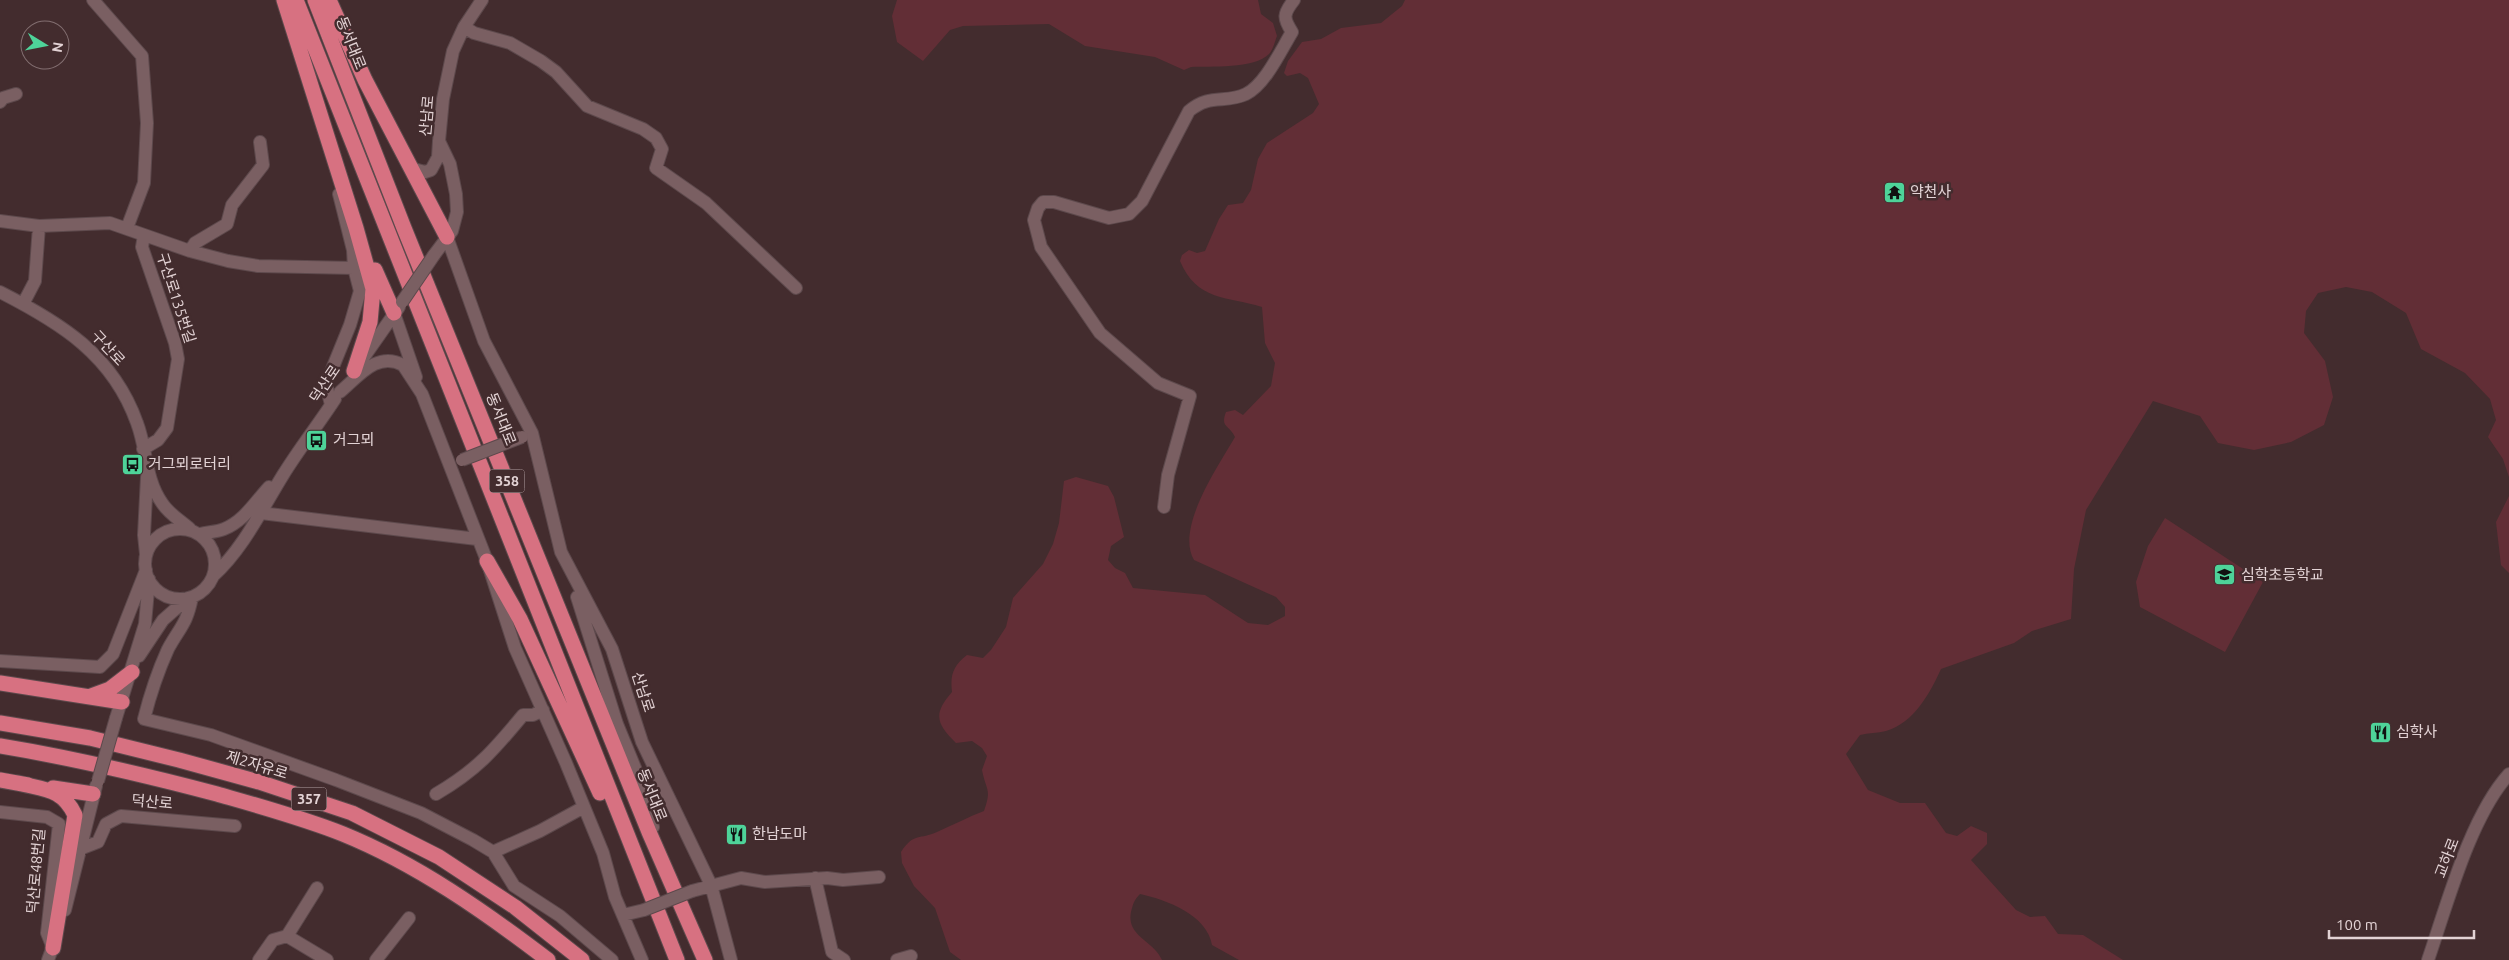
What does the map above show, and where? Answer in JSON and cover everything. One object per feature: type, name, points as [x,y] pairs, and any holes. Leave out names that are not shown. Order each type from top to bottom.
[{"type":"highway","points":[[284,0],[356,228],[374,300],[370,322],[354,371]]},
{"type":"highway","name":"358","points":[[296,0],[677,960]]},
{"type":"highway","name":"동서대로","points":[[315,0],[404,228],[665,870],[705,960]]},
{"type":"highway","points":[[329,0],[365,80],[447,237]]},
{"type":"highway","points":[[356,228],[398,307]]},
{"type":"highway","points":[[486,561],[507,594],[567,717],[626,854],[650,891]]},
{"type":"highway","points":[[90,696],[110,689],[133,667]]},
{"type":"highway","points":[[0,683],[122,702]]},
{"type":"highway","name":"제2자유로","points":[[0,722],[90,738],[179,760],[259,782],[352,813],[439,857],[515,907],[582,960]]},
{"type":"highway","name":"357","points":[[0,746],[85,760],[173,782],[252,804],[343,834],[428,877],[502,925],[548,960]]},
{"type":"highway","points":[[0,780],[60,794],[66,799],[75,815],[50,957]]},
{"type":"highway","points":[[18,783],[96,788]]},
{"type":"street","points":[[93,0],[142,56],[147,115],[144,183],[127,228]]},
{"type":"street","points":[[276,0],[341,201],[353,250],[354,268],[360,291],[350,325],[326,384],[331,405]]},
{"type":"street","name":"산남로","points":[[434,255],[452,230],[457,212],[456,194],[450,164],[439,141],[448,75],[453,51],[464,27],[482,0]]},
{"type":"street","points":[[1164,507],[1168,475],[1190,396],[1158,383],[1100,333],[1041,247],[1034,220],[1038,208],[1043,202],[1054,202],[1108,218],[1129,214],[1142,201],[1188,111],[1200,102],[1247,94],[1259,84],[1292,32],[1284,21],[1285,14],[1294,0]]},
{"type":"street","points":[[464,27],[474,33],[510,43],[556,72],[587,106],[643,129],[656,138],[662,150],[656,168],[706,203],[796,288]]},
{"type":"street","points":[[0,102],[3,98],[16,94]]},
{"type":"street","points":[[410,168],[425,172],[431,170],[438,157],[439,141]]},
{"type":"street","name":"구산로135번길","points":[[190,251],[195,243],[227,224],[232,205],[263,165],[260,142]]},
{"type":"street","name":"구산로135번길","points":[[0,221],[39,226],[110,223],[190,251],[258,266],[354,268]]},
{"type":"street","points":[[23,304],[35,282],[39,226]]},
{"type":"street","name":"구산로135번길","points":[[143,449],[158,440],[167,428],[178,359],[175,343],[142,247],[144,234]]},
{"type":"street","name":"산남로","points":[[447,237],[484,341],[527,435],[561,552],[612,649],[642,742],[710,885],[730,960]]},
{"type":"street","name":"덕산로","points":[[284,474],[434,255]]},
{"type":"street","name":"구산로","points":[[0,292],[59,324],[92,352],[108,369],[123,391],[138,424],[146,462]]},
{"type":"street","points":[[398,307],[422,394],[486,561],[515,648],[584,807],[602,853],[614,896],[642,960]]},
{"type":"street","points":[[340,392],[374,363],[385,360],[403,365],[422,394]]},
{"type":"street","points":[[449,463],[462,460],[527,435]]},
{"type":"street","points":[[146,462],[150,479],[160,501],[168,512],[209,542],[214,553],[216,565],[213,576]]},
{"type":"street","points":[[50,957],[69,897],[96,788],[133,667],[147,613],[144,535],[148,489],[146,462]]},
{"type":"street","points":[[133,667],[164,620],[206,587],[213,576],[225,565],[284,474]]},
{"type":"street","points":[[146,555],[152,542],[161,534],[175,529],[195,532],[224,529],[237,521],[284,474]]},
{"type":"street","points":[[260,513],[477,539]]},
{"type":"street","points":[[561,552],[582,610],[617,724],[640,780],[665,870]]},
{"type":"street","points":[[147,574],[155,588],[165,595],[176,599],[190,598]]},
{"type":"street","points":[[0,660],[100,667],[113,654],[147,574]]},
{"type":"street","points":[[190,598],[188,617],[168,649],[144,718],[211,735],[421,813],[493,852],[514,886],[560,916],[612,960]]},
{"type":"street","points":[[436,794],[462,779],[488,757],[523,715],[533,715],[543,710]]},
{"type":"street","name":"교하로","points":[[2428,960],[2470,841],[2488,804],[2509,774]]},
{"type":"street","points":[[493,852],[540,831],[584,807]]},
{"type":"street","name":"덕산로48번길","points":[[0,812],[47,817],[59,824],[47,933],[50,957]]},
{"type":"street","name":"덕산로","points":[[80,849],[98,842],[106,824],[121,816],[235,826]]},
{"type":"street","points":[[623,915],[644,910],[710,885],[741,878],[765,882],[815,878],[843,880],[879,877]]},
{"type":"street","points":[[815,878],[832,952],[844,960]]},
{"type":"street","points":[[259,960],[273,940],[287,936],[317,888]]},
{"type":"street","points":[[376,960],[409,918]]},
{"type":"street","points":[[287,936],[327,960]]},
{"type":"street","points":[[897,960],[911,956]]},
{"type":"shaded area","points":[[897,0],[1258,0],[1261,14],[1273,23],[1277,36],[1273,48],[1262,59],[1232,66],[1191,67],[1184,70],[1155,57],[1085,46],[1049,24],[963,26],[950,30],[923,61],[897,42],[892,16]]},
{"type":"shaded area","points":[[1405,0],[2509,0],[2509,477],[2503,459],[2488,437],[2496,420],[2490,399],[2465,373],[2421,349],[2406,313],[2372,292],[2346,287],[2318,293],[2306,311],[2304,333],[2325,361],[2333,397],[2324,425],[2291,442],[2254,450],[2218,443],[2200,416],[2153,401],[2086,510],[2074,569],[2071,619],[2032,631],[2014,643],[1941,669],[1932,688],[1920,706],[1905,721],[1886,731],[1860,735],[1846,754],[1868,790],[1900,803],[1925,803],[1946,833],[1957,836],[1971,826],[1987,833],[1987,844],[1971,860],[2016,910],[2030,917],[2045,916],[2058,934],[2083,935],[2123,960],[1239,960],[1212,945],[1209,934],[1202,925],[1184,910],[1162,900],[1140,894],[1134,902],[1131,912],[1133,927],[1158,953],[1162,960],[961,960],[950,952],[935,908],[914,886],[902,863],[901,852],[914,839],[937,832],[984,811],[988,790],[982,770],[987,756],[982,748],[972,741],[956,743],[944,730],[939,718],[940,713],[942,706],[952,692],[952,676],[958,663],[967,655],[983,658],[991,650],[1006,627],[1013,598],[1043,564],[1053,544],[1059,523],[1064,481],[1076,477],[1108,486],[1114,497],[1124,537],[1111,546],[1108,560],[1115,568],[1125,573],[1133,588],[1205,595],[1248,623],[1268,625],[1285,616],[1285,607],[1276,597],[1194,560],[1190,547],[1190,531],[1194,514],[1210,480],[1235,437],[1225,424],[1224,417],[1226,412],[1235,410],[1243,415],[1271,386],[1275,363],[1265,343],[1262,307],[1214,295],[1204,290],[1195,284],[1180,261],[1182,255],[1189,250],[1197,253],[1205,251],[1219,219],[1228,205],[1243,203],[1251,190],[1258,159],[1267,143],[1313,113],[1319,104],[1308,78],[1300,73],[1287,76],[1284,73],[1288,61],[1302,42],[1321,39],[1341,28],[1381,23],[1402,6]]},
{"type":"shaded area","points":[[2509,496],[2509,573],[2501,565],[2496,522]]},
{"type":"shaded area","points":[[2165,518],[2263,582],[2225,652],[2140,607],[2136,582],[2148,546]]},
{"type":"place","name":"약천사","points":[[1894,192]]},
{"type":"place","name":"거그뫼","points":[[317,440]]},
{"type":"place","name":"거그뫼로터리","points":[[132,464]]},
{"type":"place","name":"심학초등학교","points":[[2225,575]]},
{"type":"place","name":"심학사","points":[[2380,732]]},
{"type":"place","name":"한남도마","points":[[736,834]]}]
